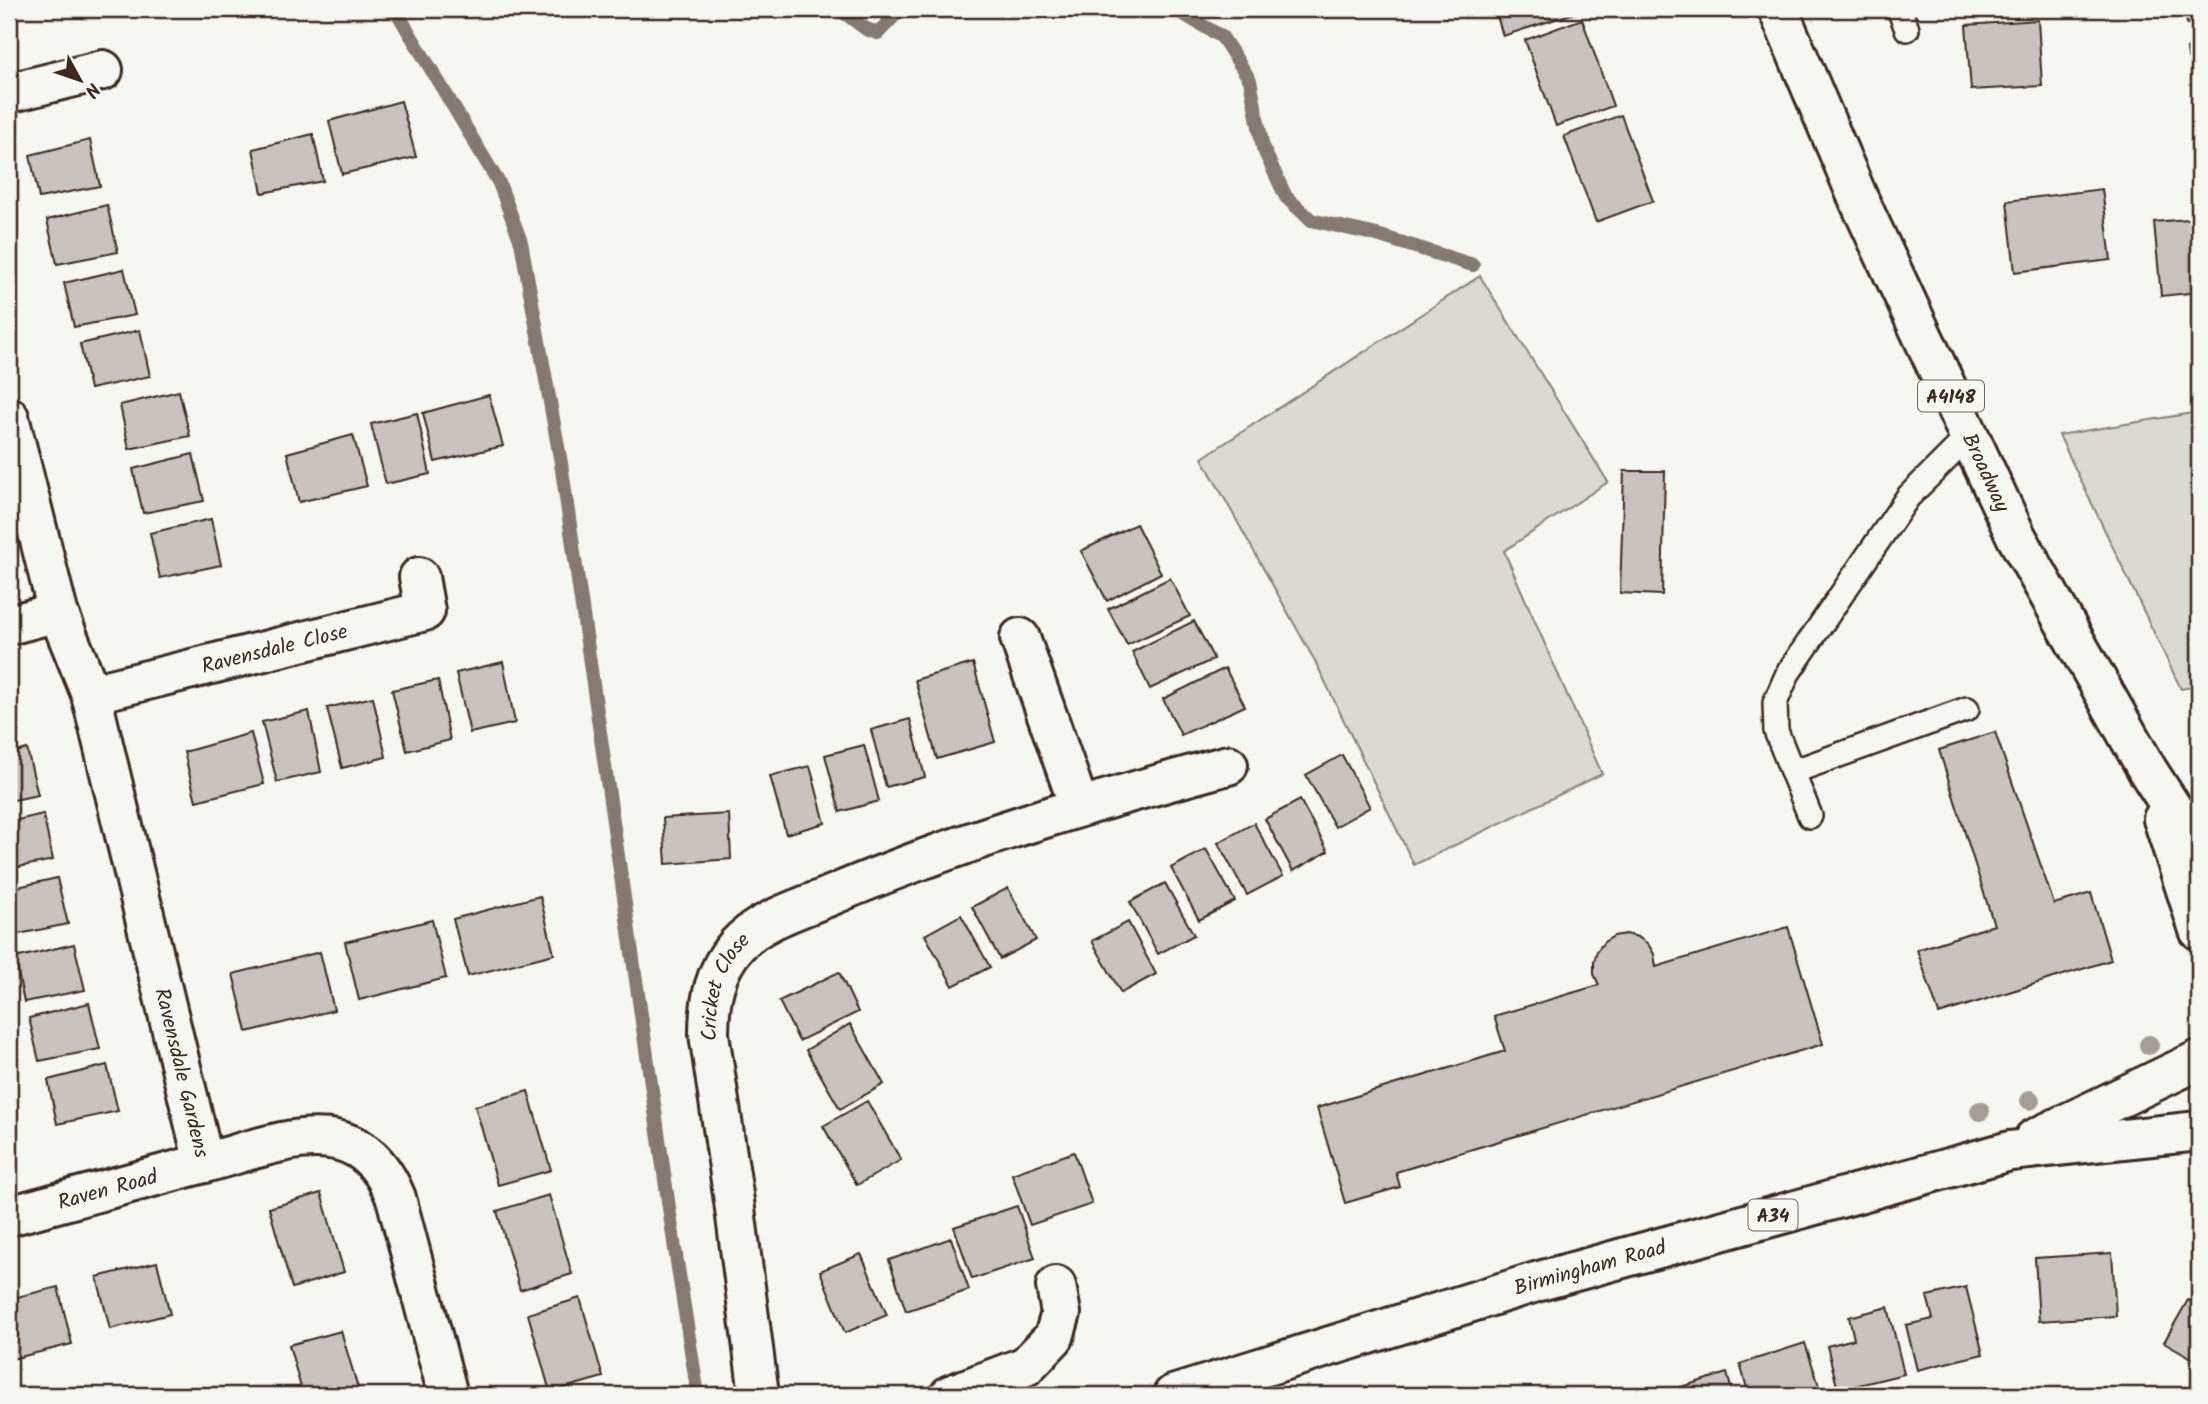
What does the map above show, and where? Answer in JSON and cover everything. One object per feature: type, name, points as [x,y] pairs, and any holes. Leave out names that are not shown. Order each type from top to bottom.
[{"type":"main road","name":"Broadway","points":[[1778,9],[1858,198],[2016,536],[2148,771],[2199,850]]},
{"type":"main road","points":[[9,93],[103,71]]},
{"type":"main road","name":"Ravensdale Gardens","points":[[9,416],[58,612],[91,694],[204,1163],[303,1137],[324,1137],[343,1142],[361,1150],[376,1163],[388,1180],[396,1199],[447,1395]]},
{"type":"main road","name":"Ravensdale Close","points":[[91,694],[425,611],[419,577]]},
{"type":"main road","points":[[9,625],[58,612]]},
{"type":"main road","points":[[1020,638],[1079,806]]},
{"type":"main road","name":"Cricket Close","points":[[759,1395],[709,1034],[713,989],[721,968],[738,945],[760,927],[896,868],[1079,806],[1228,765]]},
{"type":"main road","name":"Broadway","points":[[2148,771],[2199,930]]},
{"type":"main road","name":"Birmingham Road","points":[[2010,1151],[2199,1060]]},
{"type":"main road","name":"Birmingham Road","points":[[1173,1395],[1536,1282],[2010,1151],[2199,1131]]},
{"type":"main road","name":"Raven Road","points":[[9,1216],[204,1163]]},
{"type":"main road","points":[[950,1395],[1026,1366],[1054,1337],[1061,1313],[1056,1286]]},
{"type":"lane","points":[[1810,816],[1776,731],[1775,703],[1788,673],[1908,497],[1969,436]]},
{"type":"lane","points":[[1792,772],[1967,709]]},
{"type":"shaded area","points":[[1480,276],[1608,482],[1504,551],[1602,774],[1414,865],[1316,663],[1202,458]]},
{"type":"shaded area","points":[[2199,412],[2199,686],[2181,689],[2059,435]]},
{"type":"building","points":[[1495,9],[1580,9],[1581,11],[1503,36]]},
{"type":"building","points":[[2185,9],[2199,9],[2199,23],[2187,24]]},
{"type":"building","points":[[1582,19],[1613,106],[1556,126],[1525,40]]},
{"type":"building","points":[[2038,20],[2042,86],[1971,90],[1966,25]]},
{"type":"building","points":[[2195,41],[2199,41],[2199,65],[2188,58],[2187,49]]},
{"type":"building","points":[[401,101],[416,157],[342,174],[329,121]]},
{"type":"building","points":[[1621,115],[1653,201],[1596,222],[1564,136]]},
{"type":"building","points":[[313,134],[323,181],[262,193],[253,149]]},
{"type":"building","points":[[90,140],[100,186],[39,198],[30,155]]},
{"type":"building","points":[[2102,189],[2111,260],[2015,272],[2007,201]]},
{"type":"building","points":[[107,205],[118,252],[57,264],[47,220]]},
{"type":"building","points":[[2199,218],[2199,292],[2161,296],[2154,222]]},
{"type":"building","points":[[124,269],[135,315],[74,327],[64,283]]},
{"type":"building","points":[[140,330],[150,376],[90,389],[80,344]]},
{"type":"building","points":[[179,391],[190,436],[129,449],[120,405]]},
{"type":"building","points":[[489,395],[503,446],[435,462],[423,413]]},
{"type":"building","points":[[417,413],[430,474],[386,484],[371,424]]},
{"type":"building","points":[[353,435],[367,486],[299,502],[287,453]]},
{"type":"building","points":[[193,454],[204,501],[143,513],[133,469]]},
{"type":"building","points":[[1624,471],[1665,471],[1662,595],[1620,593]]},
{"type":"building","points":[[211,519],[221,565],[160,578],[150,533]]},
{"type":"building","points":[[1136,524],[1161,573],[1107,601],[1081,551]]},
{"type":"building","points":[[1170,578],[1190,616],[1127,645],[1108,609]]},
{"type":"building","points":[[1194,621],[1214,659],[1150,689],[1132,652]]},
{"type":"building","points":[[503,662],[515,723],[470,733],[456,673]]},
{"type":"building","points":[[973,663],[995,742],[937,759],[915,680]]},
{"type":"building","points":[[1225,668],[1245,706],[1181,735],[1163,699]]},
{"type":"building","points":[[438,680],[450,740],[407,751],[392,690]]},
{"type":"building","points":[[9,695],[17,731],[9,733]]},
{"type":"building","points":[[373,697],[386,757],[342,768],[327,708]]},
{"type":"building","points":[[309,711],[321,772],[277,782],[262,722]]},
{"type":"building","points":[[910,719],[925,777],[886,787],[871,730]]},
{"type":"building","points":[[1995,732],[2054,904],[2091,893],[2111,960],[1939,1014],[1917,950],[1994,925],[1939,750]]},
{"type":"building","points":[[251,733],[264,784],[196,801],[184,752]]},
{"type":"building","points":[[864,745],[879,801],[840,812],[825,755]]},
{"type":"building","points":[[27,749],[38,795],[9,801],[9,754]]},
{"type":"building","points":[[1342,755],[1370,807],[1335,827],[1306,775]]},
{"type":"building","points":[[810,766],[825,823],[786,834],[770,776]]},
{"type":"building","points":[[1300,800],[1328,851],[1293,871],[1265,819]]},
{"type":"building","points":[[43,814],[53,860],[9,869],[9,822]]},
{"type":"building","points":[[729,814],[731,859],[666,864],[663,818]]},
{"type":"building","points":[[1254,823],[1283,876],[1247,895],[1218,843]]},
{"type":"building","points":[[1206,849],[1235,901],[1199,920],[1171,868]]},
{"type":"building","points":[[57,878],[68,924],[9,936],[9,889]]},
{"type":"building","points":[[1165,883],[1194,935],[1158,954],[1130,902]]},
{"type":"building","points":[[1008,888],[1036,940],[1000,959],[972,907]]},
{"type":"building","points":[[540,896],[554,954],[468,976],[453,919]]},
{"type":"building","points":[[961,915],[990,967],[953,986],[925,935]]},
{"type":"building","points":[[432,920],[446,978],[359,1000],[345,942]]},
{"type":"building","points":[[1128,922],[1156,974],[1121,993],[1092,941]]},
{"type":"building","points":[[1788,927],[1823,1044],[1396,1172],[1400,1187],[1345,1203],[1317,1108],[1505,1051],[1494,1016],[1599,985],[1594,974],[1597,951],[1604,942],[1614,936],[1626,934],[1638,937],[1648,944],[1654,954],[1656,967]]},
{"type":"building","points":[[74,944],[85,990],[24,1002],[15,958]]},
{"type":"building","points":[[320,952],[334,1010],[247,1032],[233,974]]},
{"type":"building","points":[[839,972],[858,1012],[799,1041],[779,1001]]},
{"type":"building","points":[[89,1003],[100,1049],[39,1061],[29,1018]]},
{"type":"building","points":[[850,1024],[884,1084],[840,1109],[806,1050]]},
{"type":"building","points":[[107,1065],[118,1111],[57,1124],[48,1080]]},
{"type":"building","points":[[528,1091],[551,1170],[498,1185],[475,1106]]},
{"type":"building","points":[[867,1101],[901,1160],[857,1185],[823,1126]]},
{"type":"building","points":[[1074,1152],[1092,1204],[1030,1225],[1012,1174]]},
{"type":"building","points":[[321,1193],[344,1272],[292,1288],[269,1208]]},
{"type":"building","points":[[549,1195],[572,1274],[520,1290],[497,1211]]},
{"type":"building","points":[[1017,1206],[1035,1258],[972,1279],[954,1227]]},
{"type":"building","points":[[951,1238],[969,1290],[906,1311],[889,1260]]},
{"type":"building","points":[[2112,1253],[2116,1316],[2039,1321],[2035,1258]]},
{"type":"building","points":[[861,1254],[887,1315],[845,1333],[820,1271]]},
{"type":"building","points":[[157,1262],[170,1314],[110,1329],[97,1277]]},
{"type":"building","points":[[58,1287],[72,1344],[12,1359],[9,1344],[9,1299]]},
{"type":"building","points":[[1966,1287],[1983,1354],[1917,1370],[1906,1325],[1933,1319],[1927,1296]]},
{"type":"building","points":[[580,1298],[603,1377],[550,1392],[528,1314]]},
{"type":"building","points":[[2188,1300],[2199,1306],[2199,1362],[2164,1342]]},
{"type":"building","points":[[1888,1307],[1904,1374],[1838,1390],[1827,1346],[1854,1339],[1849,1317]]},
{"type":"building","points":[[341,1331],[360,1395],[303,1395],[289,1345]]},
{"type":"building","points":[[1805,1343],[1822,1395],[1749,1395],[1740,1364]]},
{"type":"building","points":[[1727,1373],[1733,1395],[1661,1395],[1661,1393]]},
{"type":"waterway","points":[[395,9],[499,183],[521,242],[561,463],[698,1395]]},
{"type":"waterway","points":[[839,9],[866,29],[878,33],[901,9]]},
{"type":"waterway","points":[[1175,9],[1222,37],[1250,80],[1263,148],[1286,197],[1311,220],[1377,235],[1473,265]]}]
